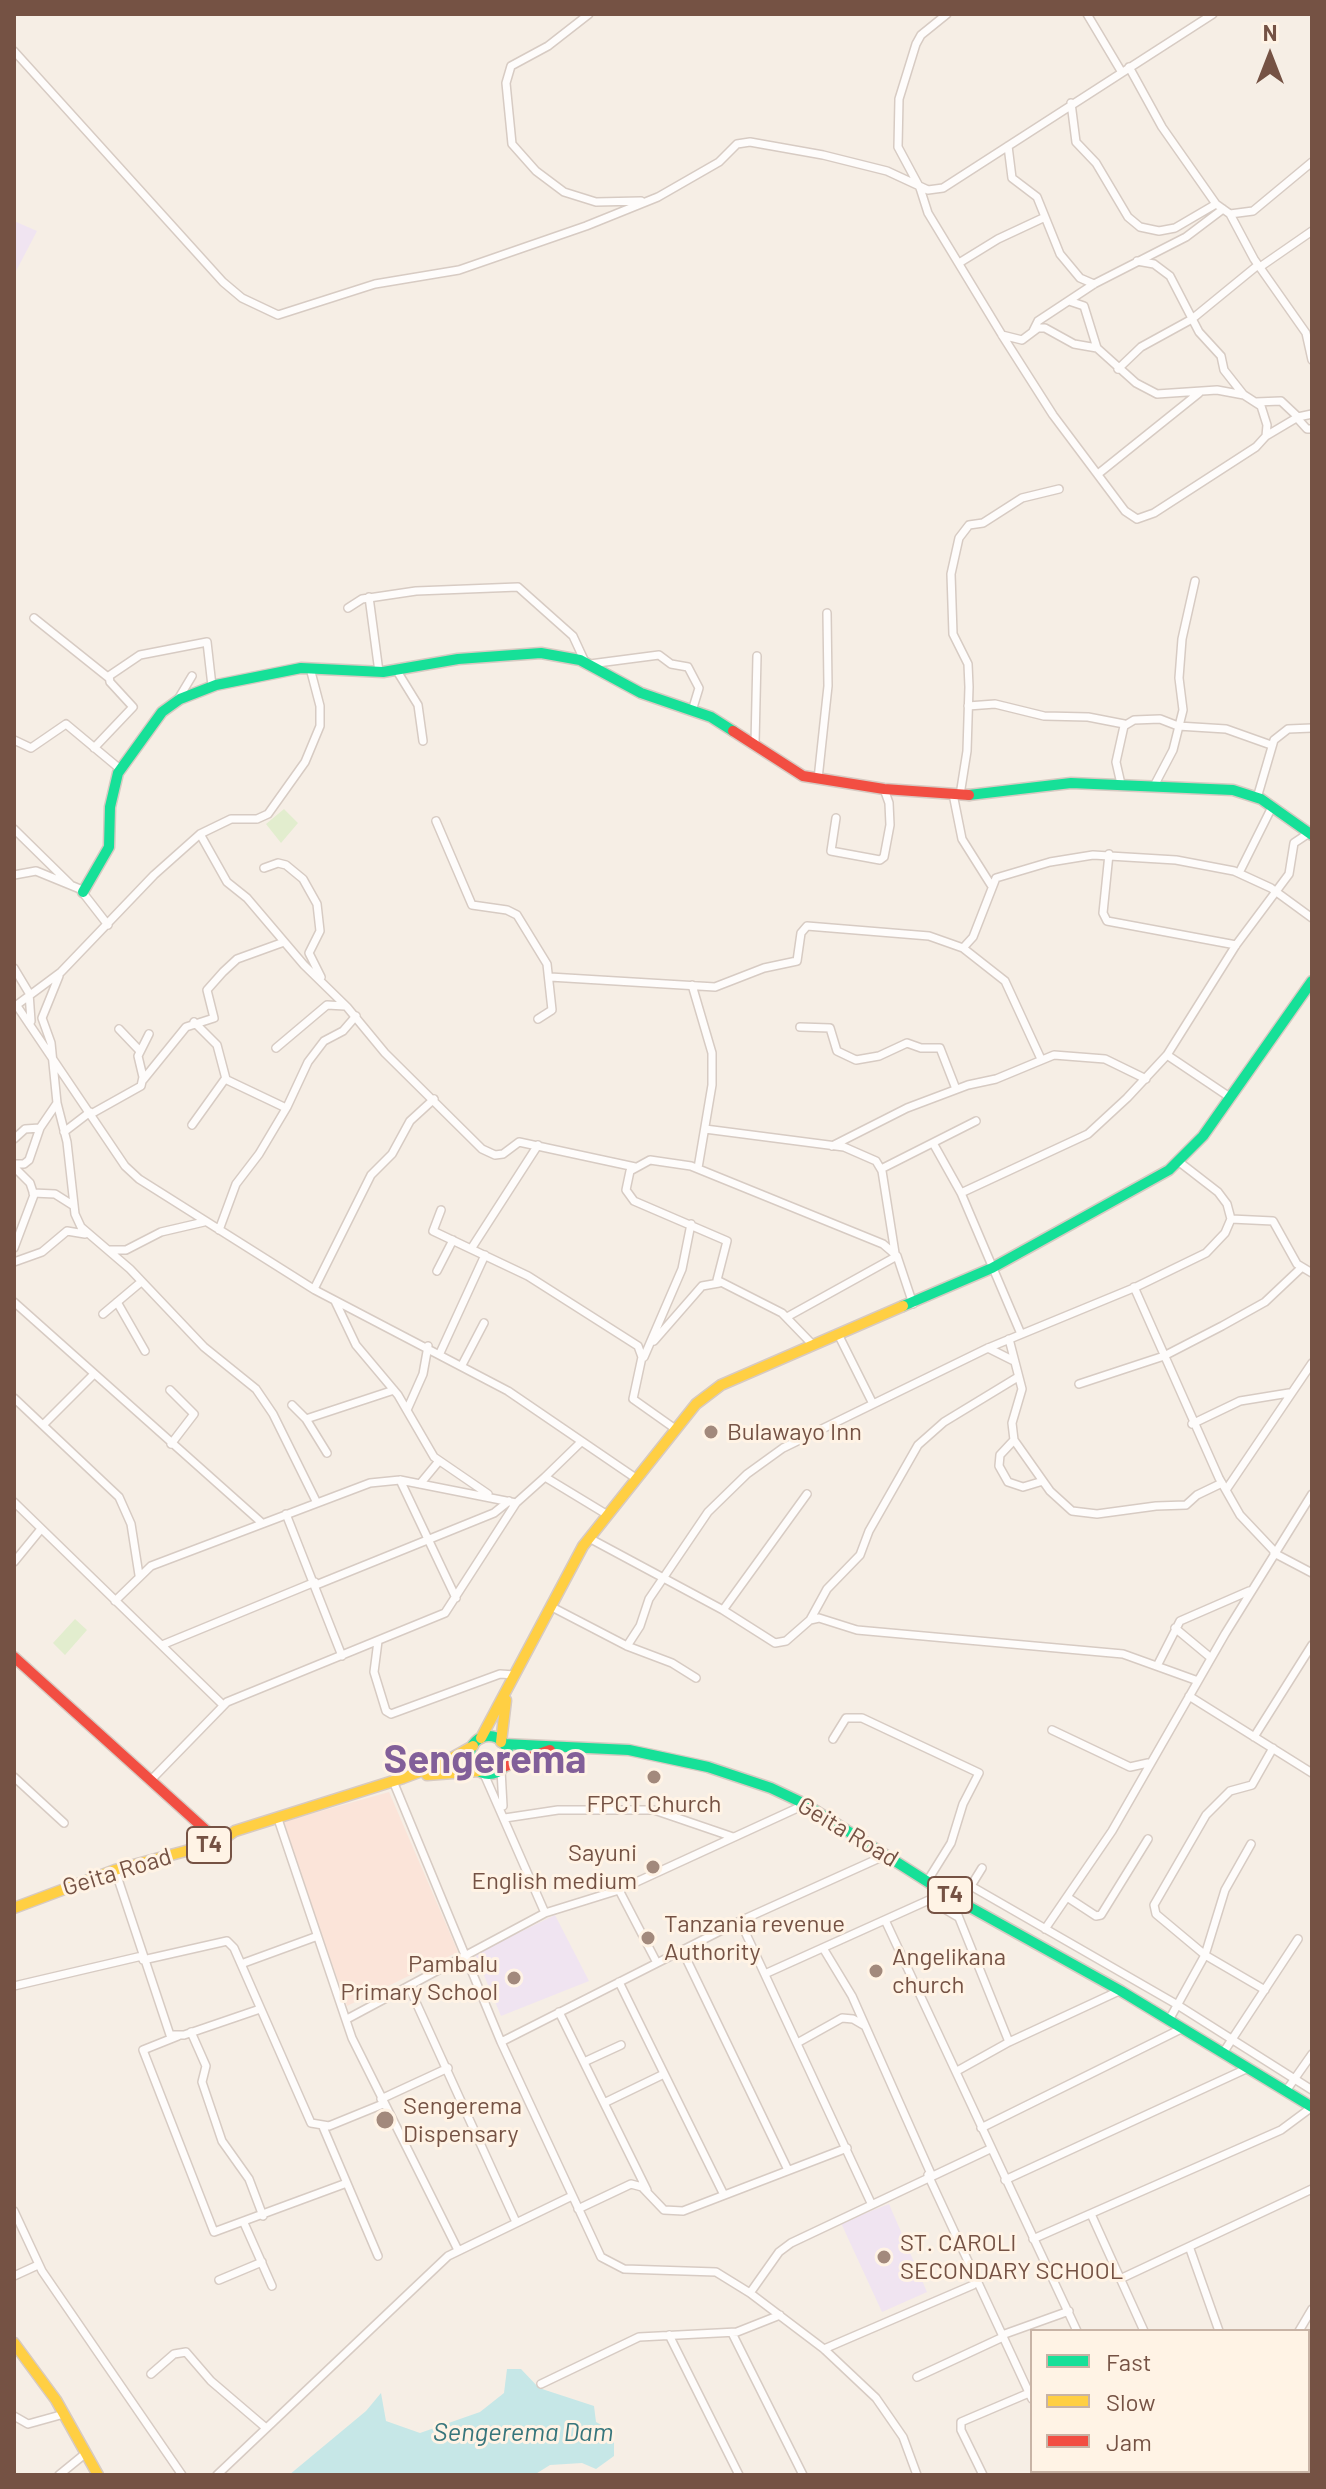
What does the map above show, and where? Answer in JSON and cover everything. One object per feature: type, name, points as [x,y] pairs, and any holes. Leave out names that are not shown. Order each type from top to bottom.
[{"type":"main road","points":[[78,889],[109,847],[111,795],[120,769],[162,712],[177,701],[212,686],[310,668],[397,671],[458,659],[541,653],[588,663],[641,693],[723,723],[792,772],[818,779],[956,795],[1002,794],[1045,784],[1121,784],[1233,790],[1257,798],[1310,830]]},
{"type":"main road","points":[[482,1772],[470,1760],[477,1742],[507,1694],[550,1606],[589,1538],[634,1477],[696,1404],[721,1385],[992,1268],[1133,1193],[1178,1161],[1203,1136],[1312,981]]},
{"type":"main road","points":[[14,1657],[219,1842]]},
{"type":"main road","points":[[502,1768],[507,1756],[502,1743],[507,1694]]},
{"type":"main road","name":"Geita Road","points":[[14,1908],[115,1870],[219,1842],[235,1831],[398,1780],[441,1764],[477,1742],[629,1750],[675,1758],[736,1775],[805,1804],[956,1899],[1121,1991],[1312,2107]]},
{"type":"main road","name":"Geita Road","points":[[398,1780],[502,1768],[529,1755],[566,1746]]},
{"type":"main road","points":[[15,2345],[64,2414],[98,2475]]},
{"type":"street","points":[[589,14],[548,46],[511,66],[506,83],[512,144],[536,171],[564,192],[596,202],[647,201]]},
{"type":"street","points":[[947,14],[921,35],[899,99],[898,147],[920,188],[928,213],[1002,335],[1053,415],[1129,515],[1142,519],[1256,447],[1266,436],[1298,417],[1312,414]]},
{"type":"street","points":[[1087,14],[1121,71]]},
{"type":"street","points":[[14,51],[223,282],[242,298],[274,315],[387,281],[470,266],[647,201],[719,162],[737,144],[750,142],[878,168],[920,188],[936,190],[951,185],[1071,103],[1213,14]]},
{"type":"street","points":[[1129,67],[1162,127],[1223,209],[1306,333],[1312,360]]},
{"type":"street","points":[[1071,103],[1076,142],[1096,163],[1128,217],[1140,227],[1159,231],[1223,209],[1253,211],[1312,162]]},
{"type":"street","points":[[1008,146],[1012,178],[1035,194],[1060,254],[1080,278],[1094,284]]},
{"type":"street","points":[[1032,333],[1036,322],[1094,284],[1186,237],[1223,209]]},
{"type":"street","points":[[959,263],[998,239],[1043,218]]},
{"type":"street","points":[[1118,369],[1141,347],[1192,319],[1259,266],[1312,231]]},
{"type":"street","points":[[1135,261],[1154,264],[1170,276],[1192,319],[1221,356],[1224,370],[1244,395],[1256,402],[1264,412],[1266,436]]},
{"type":"street","points":[[1069,301],[1084,306],[1097,348],[1118,369],[1157,394],[1202,391],[1244,395]]},
{"type":"street","points":[[1002,335],[1020,340],[1045,328],[1074,344],[1097,348]]},
{"type":"street","points":[[1098,474],[1202,391]]},
{"type":"street","points":[[1256,402],[1281,401],[1307,429],[1312,429]]},
{"type":"street","points":[[991,885],[962,839],[956,795],[968,706],[968,664],[953,634],[951,574],[961,533],[969,525],[983,523],[1022,498],[1059,489]]},
{"type":"street","points":[[1154,786],[1173,750],[1183,710],[1178,682],[1182,639],[1195,581]]},
{"type":"street","points":[[348,608],[369,597],[426,590],[518,587],[573,636],[588,663],[659,655],[671,664],[688,667],[699,688],[692,711]]},
{"type":"street","points":[[369,597],[379,672]]},
{"type":"street","points":[[818,779],[828,686],[827,613]]},
{"type":"street","points":[[34,618],[109,678],[133,707],[94,748]]},
{"type":"street","points":[[109,678],[118,668],[151,651],[181,649],[204,641],[210,645],[208,675],[212,686]]},
{"type":"street","points":[[755,744],[757,656]]},
{"type":"street","points":[[310,668],[321,719],[308,754],[265,817],[231,819],[200,834],[154,875],[61,972],[30,999],[16,1006],[31,1022],[130,1172],[204,1222],[314,1289],[462,1365],[634,1477]]},
{"type":"street","points":[[397,671],[418,705],[423,741]]},
{"type":"street","points":[[177,701],[192,676]]},
{"type":"street","points":[[968,706],[995,704],[1044,716],[1088,717],[1124,724],[1157,718],[1178,726],[1226,729],[1271,745]]},
{"type":"street","points":[[14,740],[31,748],[64,723],[120,769]]},
{"type":"street","points":[[1121,784],[1116,762],[1124,724]]},
{"type":"street","points":[[1257,798],[1271,745],[1284,731],[1310,730]]},
{"type":"street","points":[[836,818],[831,851],[880,860],[890,825],[889,803],[884,789]]},
{"type":"street","points":[[1239,873],[1272,807]]},
{"type":"street","points":[[436,821],[472,905],[517,915],[547,964],[552,1010],[538,1019]]},
{"type":"street","points":[[14,829],[78,889],[108,925]]},
{"type":"street","points":[[961,1193],[1088,1134],[1146,1079],[1167,1055],[1236,945],[1289,874],[1294,842],[1310,830]]},
{"type":"street","points":[[200,834],[224,878],[249,900],[284,942],[356,1016],[385,1053],[489,1153],[503,1154],[516,1142],[635,1167],[657,1160],[698,1168],[883,1244],[896,1254]]},
{"type":"street","points":[[1109,854],[1103,913],[1107,921],[1236,945]]},
{"type":"street","points":[[963,948],[973,937],[991,885],[1008,872],[1075,857],[1109,854],[1176,860],[1239,873],[1276,891],[1312,918]]},
{"type":"street","points":[[264,868],[278,863],[286,865],[303,879],[317,904],[320,931],[309,956],[327,987]]},
{"type":"street","points":[[14,875],[36,871],[78,889]]},
{"type":"street","points":[[550,977],[722,987],[764,968],[797,961],[801,933],[807,926],[929,936],[963,948],[1010,987],[1041,1059]]},
{"type":"street","points":[[64,1132],[90,1113],[137,1089],[186,1027],[214,1018],[207,990],[234,961],[284,942]]},
{"type":"street","points":[[14,968],[30,999],[31,1022]]},
{"type":"street","points":[[61,972],[42,1018],[52,1055],[77,1221],[87,1234],[122,1261],[204,1347],[256,1389],[273,1414],[316,1501]]},
{"type":"street","points":[[692,985],[712,1053],[712,1085],[698,1168]]},
{"type":"street","points":[[276,1048],[327,1005],[339,1003],[347,1007]]},
{"type":"street","points":[[219,1230],[220,1218],[236,1184],[259,1154],[308,1062],[324,1041],[343,1031],[356,1016]]},
{"type":"street","points":[[194,1022],[217,1045],[226,1079],[286,1108]]},
{"type":"street","points":[[800,1027],[830,1028],[837,1051],[856,1060],[879,1056],[907,1043],[923,1049],[940,1048],[956,1089]]},
{"type":"street","points":[[119,1029],[139,1050],[143,1080]]},
{"type":"street","points":[[139,1050],[149,1034]]},
{"type":"street","points":[[832,1146],[956,1089],[996,1079],[1054,1055],[1105,1059],[1146,1079]]},
{"type":"street","points":[[1167,1055],[1231,1098]]},
{"type":"street","points":[[192,1125],[226,1079]]},
{"type":"street","points":[[314,1289],[372,1173],[392,1154],[410,1121],[434,1099]]},
{"type":"street","points":[[14,1166],[29,1160],[40,1128],[57,1103]]},
{"type":"street","points":[[881,1169],[976,1121]]},
{"type":"street","points":[[14,1139],[25,1129],[40,1128]]},
{"type":"street","points":[[705,1129],[832,1146],[861,1154],[881,1169],[896,1254],[913,1304]]},
{"type":"street","points":[[933,1143],[961,1193],[1021,1334]]},
{"type":"street","points":[[471,1249],[538,1145]]},
{"type":"street","points":[[627,1646],[663,1576],[708,1512],[747,1474],[791,1443],[988,1348],[1134,1287],[1206,1253],[1225,1233],[1231,1219],[1227,1204],[1218,1192],[1178,1161]]},
{"type":"street","points":[[14,1166],[30,1183],[33,1193],[14,1248]]},
{"type":"street","points":[[635,1167],[626,1180],[626,1190],[634,1201],[727,1241],[716,1277],[787,1317],[813,1345]]},
{"type":"street","points":[[33,1193],[55,1194],[74,1206]]},
{"type":"street","points":[[441,1210],[433,1231],[552,1290],[638,1346],[641,1363]]},
{"type":"street","points":[[1231,1219],[1273,1221],[1301,1268],[1312,1273]]},
{"type":"street","points":[[122,1261],[130,1249],[161,1232],[204,1222]]},
{"type":"street","points":[[674,1428],[633,1399],[641,1363],[682,1269],[691,1224]]},
{"type":"street","points":[[14,1262],[42,1252],[67,1231],[87,1234]]},
{"type":"street","points":[[437,1271],[453,1240]]},
{"type":"street","points":[[107,1249],[130,1249]]},
{"type":"street","points":[[787,1317],[896,1254]]},
{"type":"street","points":[[440,1353],[485,1255]]},
{"type":"street","points":[[1079,1384],[1164,1356],[1258,1306],[1301,1268]]},
{"type":"street","points":[[103,1314],[141,1282]]},
{"type":"street","points":[[647,1349],[702,1286],[711,1282],[724,1284]]},
{"type":"street","points":[[1134,1287],[1192,1424],[1240,1515],[1274,1552],[1312,1573]]},
{"type":"street","points":[[334,1299],[360,1350],[396,1393],[439,1461],[491,1496]]},
{"type":"street","points":[[14,1302],[262,1523]]},
{"type":"street","points":[[117,1302],[145,1351]]},
{"type":"street","points":[[462,1365],[484,1323]]},
{"type":"street","points":[[838,1334],[873,1404]]},
{"type":"street","points":[[1009,1339],[1022,1389],[1012,1423],[1014,1440],[1060,1501],[1085,1514],[1186,1505],[1197,1495],[1224,1486],[1312,1363]]},
{"type":"street","points":[[407,1410],[423,1374],[428,1346]]},
{"type":"street","points":[[988,1348],[1012,1360]]},
{"type":"street","points":[[43,1425],[93,1375]]},
{"type":"street","points":[[589,1538],[663,1576],[775,1643],[786,1641],[810,1620],[827,1589],[860,1555],[869,1531],[918,1445],[944,1422],[1018,1377]]},
{"type":"street","points":[[170,1390],[194,1413],[171,1444]]},
{"type":"street","points":[[306,1419],[413,1391]]},
{"type":"street","points":[[1192,1424],[1253,1397],[1289,1393]]},
{"type":"street","points":[[14,1398],[111,1488],[125,1506],[136,1547],[139,1575]]},
{"type":"street","points":[[292,1405],[306,1419],[327,1453]]},
{"type":"street","points":[[1014,1440],[1000,1455],[999,1466],[1008,1482],[1023,1487],[1043,1481]]},
{"type":"street","points":[[162,1645],[494,1513],[545,1477],[581,1442]]},
{"type":"street","points":[[420,1484],[439,1461]]},
{"type":"street","points":[[545,1477],[606,1514]]},
{"type":"street","points":[[400,1480],[456,1598]]},
{"type":"street","points":[[115,1601],[151,1566],[370,1483],[400,1480],[513,1502]]},
{"type":"street","points":[[723,1610],[807,1494]]},
{"type":"street","points":[[1045,1929],[1112,1831],[1148,1763],[1312,1494]]},
{"type":"street","points":[[14,1502],[222,1704]]},
{"type":"street","points":[[151,1780],[222,1704],[442,1616],[513,1502]]},
{"type":"street","points":[[286,1514],[342,1656]]},
{"type":"street","points":[[14,1562],[41,1529]]},
{"type":"street","points":[[1157,1666],[1180,1621],[1252,1590]]},
{"type":"street","points":[[550,1606],[627,1646],[672,1663],[696,1678]]},
{"type":"street","points":[[810,1620],[825,1619],[857,1630],[1109,1652],[1198,1681]]},
{"type":"street","points":[[1175,1628],[1211,1658]]},
{"type":"street","points":[[378,1641],[374,1672],[386,1711],[391,1714],[500,1674],[516,1675]]},
{"type":"street","points":[[1254,1737],[1312,1645]]},
{"type":"street","points":[[1189,1696],[1312,1773]]},
{"type":"street","points":[[833,1739],[846,1718],[862,1718],[979,1773],[963,1804],[951,1843],[928,1880]]},
{"type":"street","points":[[1052,1730],[1130,1767],[1148,1763]]},
{"type":"street","points":[[1265,1990],[1205,1955],[1156,1914],[1154,1905],[1206,1815],[1230,1791],[1252,1785],[1273,1748]]},
{"type":"street","points":[[502,1768],[504,1815]]},
{"type":"street","points":[[482,1772],[504,1815],[523,1867],[545,1913]]},
{"type":"street","points":[[14,1777],[64,1823]]},
{"type":"street","points":[[398,1780],[501,2042],[606,2263],[624,2269],[716,2272],[750,2293],[824,2349],[876,2398],[903,2437],[917,2475]]},
{"type":"street","points":[[347,2019],[545,1913],[619,1890],[805,1804]]},
{"type":"street","points":[[504,1815],[558,1810],[654,1810],[733,1837]]},
{"type":"street","points":[[278,1819],[315,1937],[352,2038],[458,2250]]},
{"type":"street","points":[[1067,1897],[1096,1916],[1101,1915],[1148,1839]]},
{"type":"street","points":[[1169,2020],[1205,1955],[1225,1890],[1251,1844]]},
{"type":"street","points":[[501,2042],[740,1921],[887,1854]]},
{"type":"street","points":[[982,1868],[971,1886],[956,1899],[958,1917],[1009,2042]]},
{"type":"street","points":[[115,1870],[168,2032],[178,2036]]},
{"type":"street","points":[[971,1886],[1177,2005],[1312,2090]]},
{"type":"street","points":[[619,1890],[657,1963]]},
{"type":"street","points":[[767,1973],[930,1900],[958,1917]]},
{"type":"street","points":[[885,1920],[1076,2329]]},
{"type":"street","points":[[740,1921],[767,1973],[871,2203]]},
{"type":"street","points":[[241,1964],[315,1937]]},
{"type":"street","points":[[1223,2053],[1298,1939]]},
{"type":"street","points":[[14,1986],[224,1940],[234,1948],[307,2118],[323,2127],[344,2184],[378,2256]]},
{"type":"street","points":[[823,1948],[831,1956],[867,2027],[1030,2394]]},
{"type":"street","points":[[682,1950],[788,2170]]},
{"type":"street","points":[[619,1982],[724,2195]]},
{"type":"street","points":[[409,1987],[516,2222]]},
{"type":"street","points":[[957,2071],[1009,2042],[1121,1991]]},
{"type":"street","points":[[260,2009],[146,2048],[144,2053],[213,2231],[244,2223],[344,2184]]},
{"type":"street","points":[[559,2012],[647,2191],[664,2210],[676,2212],[847,2148]]},
{"type":"street","points":[[799,2042],[842,2018],[853,2019],[867,2027]]},
{"type":"street","points":[[981,2128],[1183,2028]]},
{"type":"street","points":[[191,2032],[206,2066],[202,2082],[222,2141],[249,2179],[263,2216]]},
{"type":"street","points":[[584,2062],[621,2045]]},
{"type":"street","points":[[1286,2091],[1312,2054]]},
{"type":"street","points":[[323,2127],[448,2068]]},
{"type":"street","points":[[1005,2180],[1248,2068]]},
{"type":"street","points":[[604,2103],[664,2074]]},
{"type":"street","points":[[1033,2239],[1281,2130],[1312,2107]]},
{"type":"street","points":[[750,2293],[785,2247],[930,2174],[990,2149]]},
{"type":"street","points":[[578,2209],[631,2184],[647,2191]]},
{"type":"street","points":[[1120,2279],[1190,2249],[1312,2189]]},
{"type":"street","points":[[865,2190],[886,2196]]},
{"type":"street","points":[[217,2475],[440,2262],[458,2250],[572,2196]]},
{"type":"street","points":[[14,2211],[38,2265],[182,2475]]},
{"type":"street","points":[[1091,2214],[1143,2329]]},
{"type":"street","points":[[244,2223],[272,2286]]},
{"type":"street","points":[[1190,2249],[1218,2329]]},
{"type":"street","points":[[219,2280],[262,2262]]},
{"type":"street","points":[[14,2276],[38,2265]]},
{"type":"street","points":[[824,2349],[973,2285]]},
{"type":"street","points":[[1300,2329],[1312,2309]]},
{"type":"street","points":[[917,2377],[1003,2336],[1069,2311]]},
{"type":"street","points":[[541,2384],[639,2337],[748,2331],[780,2315]]},
{"type":"street","points":[[732,2333],[803,2475]]},
{"type":"street","points":[[669,2335],[739,2475]]},
{"type":"street","points":[[151,2374],[174,2354],[186,2352],[214,2384],[266,2428]]},
{"type":"street","points":[[983,2475],[961,2430],[961,2422],[1030,2396]]},
{"type":"street","points":[[14,2416],[28,2424],[64,2414]]},
{"type":"street","points":[[59,2475],[86,2453]]},
{"type":"shaded area","points":[[14,221],[37,231],[14,275]]},
{"type":"shaded area","points":[[389,1792],[458,1952],[347,2006],[282,1822]]},
{"type":"shaded area","points":[[555,1915],[589,1981],[501,2016],[475,1954]]},
{"type":"shaded area","name":"ST. CAROLI SECONDARY SCHOOL","points":[[889,2204],[927,2292],[882,2312],[841,2223]]},
{"type":"green space","points":[[284,809],[298,823],[281,843],[266,824]]},
{"type":"green space","points":[[75,1619],[87,1630],[65,1655],[53,1643]]},
{"type":"water","name":"Sengerema Dam","points":[[507,2369],[521,2369],[539,2388],[594,2406],[596,2422],[614,2432],[614,2456],[596,2469],[582,2463],[550,2465],[534,2475],[289,2475],[366,2411],[381,2393],[386,2421],[420,2433],[480,2412],[504,2393]]},
{"type":"traffic: fast","points":[[83,892],[109,847],[110,807],[118,773],[162,712],[180,699],[216,685],[301,668],[383,672],[458,659],[541,653],[580,660],[641,693],[711,717],[733,731]]},
{"type":"traffic: fast","points":[[969,795],[1071,783],[1233,790],[1261,799],[1312,835]]},
{"type":"traffic: fast","points":[[903,1306],[992,1268],[1169,1170],[1203,1136],[1312,981]]},
{"type":"traffic: fast","points":[[489,1736],[502,1742],[508,1755],[502,1768],[489,1774],[476,1768],[470,1755],[476,1742],[489,1736]]},
{"type":"traffic: fast","points":[[504,1744],[629,1750],[708,1767],[771,1788],[805,1804],[950,1896],[1121,1991],[1312,2107]]},
{"type":"traffic: slow","points":[[481,1738],[583,1546],[696,1404],[721,1385],[903,1306]]},
{"type":"traffic: slow","points":[[501,1742],[506,1700]]},
{"type":"traffic: slow","points":[[14,1908],[115,1870],[219,1842],[235,1831],[403,1778],[441,1764],[473,1746]]},
{"type":"traffic: slow","points":[[427,1775],[479,1771]]},
{"type":"traffic: slow","points":[[14,2343],[56,2400],[98,2475]]},
{"type":"traffic: jam","points":[[733,731],[803,776],[884,789],[969,795]]},
{"type":"traffic: jam","points":[[14,1657],[219,1842]]},
{"type":"traffic: jam","points":[[503,1767],[550,1750]]},
{"type":"place","name":"Bulawayo Inn","points":[[711,1432]]},
{"type":"place","name":"FPCT Church","points":[[654,1777]]},
{"type":"place","name":"Sayuni English medium","points":[[653,1867]]},
{"type":"place","name":"Tanzania revenue Authority","points":[[648,1938]]},
{"type":"place","name":"Angelikana church","points":[[876,1971]]},
{"type":"place","name":"Pambalu Primary School","points":[[514,1978]]},
{"type":"place","name":"Sengerema Dispensary","points":[[385,2120]]},
{"type":"place","name":"ST. CAROLI SECONDARY SCHOOL","points":[[884,2257]]},
{"type":"district","name":"Sengerema","points":[[485,1760]]}]
